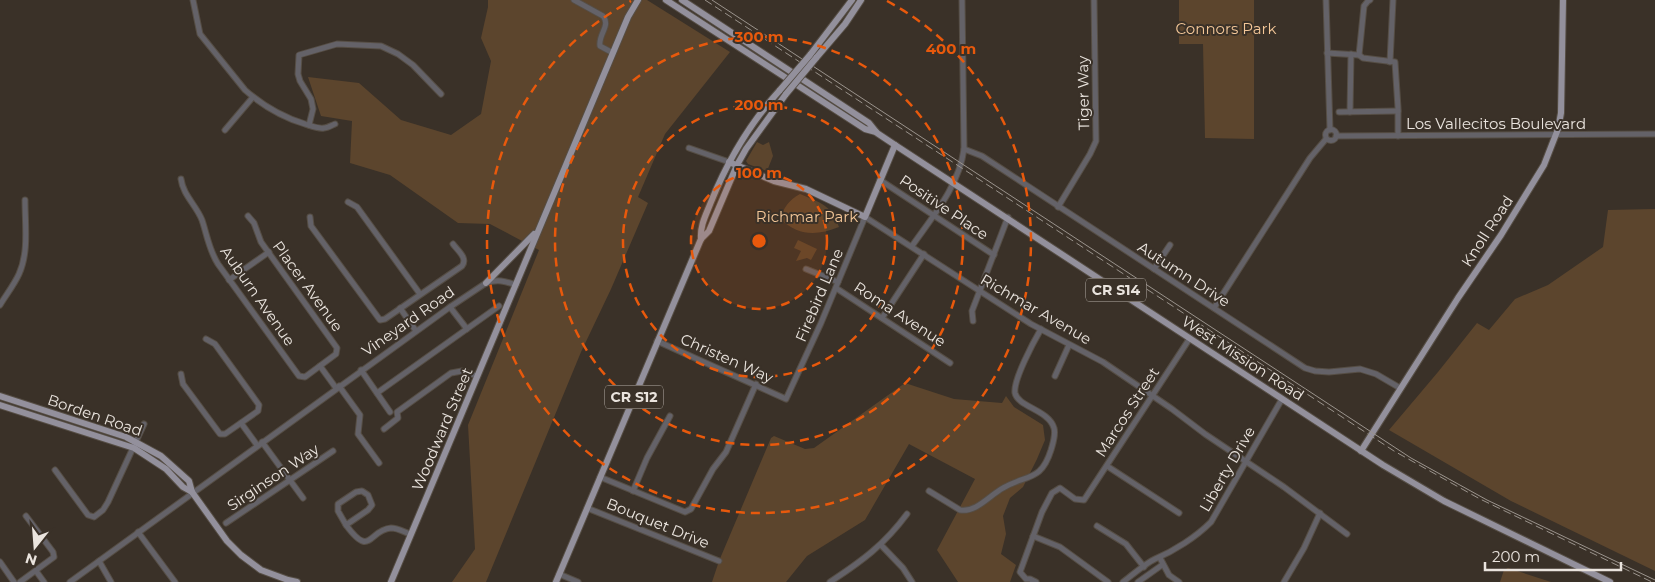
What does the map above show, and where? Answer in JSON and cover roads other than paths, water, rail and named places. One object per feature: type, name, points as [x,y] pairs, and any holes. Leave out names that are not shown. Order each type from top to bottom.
[{"type":"main road","points":[[516,285],[628,17],[638,0]]},
{"type":"main road","name":"West Mission Road","points":[[666,0],[864,129],[877,132]]},
{"type":"main road","name":"West Mission Road","points":[[682,0],[869,123],[877,132],[895,145],[1008,217],[1361,451],[1444,501],[1610,582]]},
{"type":"main road","name":"CR S12","points":[[701,239],[700,228],[728,162],[738,144],[754,120],[783,92],[813,56],[852,0]]},
{"type":"main road","name":"CR S12","points":[[813,56],[839,31],[861,0]]},
{"type":"main road","name":"Knoll Road","points":[[1361,451],[1400,388],[1501,235],[1544,165],[1556,135],[1561,113],[1563,0]]},
{"type":"main road","name":"CR S12","points":[[556,582],[701,239],[709,231],[737,166],[783,92]]},
{"type":"main road","name":"Firebird Lane","points":[[865,217],[895,145]]},
{"type":"main road","name":"Richmar Avenue","points":[[728,162],[774,181],[806,189],[865,217]]},
{"type":"main road","points":[[486,283],[492,275],[513,258],[538,230]]},
{"type":"main road","name":"Woodward Street","points":[[390,582],[516,285]]},
{"type":"main road","name":"Borden Road","points":[[0,396],[135,445],[166,470],[183,487],[192,492],[227,541],[241,555],[261,570],[297,582]]},
{"type":"main road","name":"Borden Road","points":[[0,405],[135,445]]},
{"type":"street","points":[[193,0],[200,34],[245,90],[253,97],[274,112],[287,118],[326,128],[335,124]]},
{"type":"street","points":[[574,0],[603,16],[606,20],[606,25],[599,40],[600,46],[613,53]]},
{"type":"street","points":[[912,246],[954,182],[961,167],[964,149],[962,0]]},
{"type":"street","name":"Tiger Way","points":[[1058,207],[1090,154],[1096,140],[1094,0]]},
{"type":"street","points":[[1214,308],[1330,130],[1326,0]]},
{"type":"street","points":[[1359,55],[1364,6],[1370,0]]},
{"type":"street","points":[[1390,62],[1393,0]]},
{"type":"street","points":[[309,125],[313,109],[311,99],[298,74],[299,55],[337,44],[381,46],[398,54],[413,65],[441,94]]},
{"type":"street","points":[[1327,53],[1359,55],[1363,58],[1395,62],[1398,136]]},
{"type":"street","points":[[1350,112],[1351,54]]},
{"type":"street","points":[[225,130],[253,97]]},
{"type":"street","points":[[1339,112],[1398,111]]},
{"type":"street","points":[[1326,138],[1332,141],[1336,136],[1335,131],[1330,130]]},
{"type":"street","name":"Los Vallecitos Boulevard","points":[[1336,136],[1655,134]]},
{"type":"street","name":"Richmar Avenue","points":[[689,148],[728,162]]},
{"type":"street","name":"Autumn Drive","points":[[964,149],[982,156],[1305,368],[1329,372],[1360,370],[1376,374],[1400,388]]},
{"type":"street","name":"Auburn Avenue","points":[[180,179],[182,188],[201,219],[212,254],[299,376],[305,377],[320,366]]},
{"type":"street","name":"Positive Place","points":[[880,180],[994,255]]},
{"type":"street","points":[[0,305],[19,275],[24,260],[26,246],[25,200]]},
{"type":"street","points":[[348,202],[357,207],[420,294]]},
{"type":"street","name":"Placer Avenue","points":[[248,216],[254,223],[261,242],[337,348],[336,354],[320,366]]},
{"type":"street","points":[[310,217],[311,226],[380,320],[385,319],[462,266],[464,258],[453,244]]},
{"type":"street","name":"Richmar Avenue","points":[[865,217],[1041,329],[1103,362],[1320,513],[1347,534]]},
{"type":"street","name":"Firebird Lane","points":[[786,399],[816,336],[865,217]]},
{"type":"street","points":[[973,321],[972,311],[1008,217]]},
{"type":"street","points":[[1154,269],[1170,245]]},
{"type":"street","points":[[229,280],[269,252]]},
{"type":"street","points":[[882,318],[924,254]]},
{"type":"street","name":"Roma Avenue","points":[[806,269],[837,285],[882,318],[950,362]]},
{"type":"street","points":[[486,283],[501,280],[516,285]]},
{"type":"street","name":"Vineyard Road","points":[[70,582],[416,330],[486,283]]},
{"type":"street","points":[[377,393],[499,306]]},
{"type":"street","points":[[450,307],[466,330]]},
{"type":"street","points":[[400,308],[416,330]]},
{"type":"street","points":[[929,491],[960,510],[965,511],[972,509],[1004,487],[1034,476],[1041,471],[1048,460],[1055,437],[1054,426],[1044,414],[1017,397],[1015,393],[1018,378],[1041,329]]},
{"type":"street","name":"Marcos Street","points":[[1033,536],[1052,493],[1060,488],[1075,499],[1084,500],[1190,338]]},
{"type":"street","points":[[181,374],[183,384],[220,434],[225,434],[258,411],[259,405],[215,344],[206,339]]},
{"type":"street","name":"Christen Way","points":[[657,341],[786,399]]},
{"type":"street","points":[[1054,376],[1069,344]]},
{"type":"street","points":[[320,366],[360,415],[358,434],[379,463]]},
{"type":"street","points":[[361,370],[390,412]]},
{"type":"street","points":[[384,429],[398,418],[398,412],[451,373],[462,371],[477,376]]},
{"type":"street","points":[[600,477],[685,512],[692,507],[713,469],[726,452],[756,384]]},
{"type":"street","name":"Liberty Drive","points":[[1123,582],[1155,559],[1160,558],[1205,528],[1211,522],[1282,399]]},
{"type":"street","points":[[633,491],[647,458],[670,416]]},
{"type":"street","points":[[241,423],[303,498]]},
{"type":"street","points":[[55,470],[88,515],[94,517],[103,510],[108,502],[144,424]]},
{"type":"street","name":"Sirginson Way","points":[[226,523],[333,451]]},
{"type":"street","points":[[1107,466],[1179,512]]},
{"type":"street","points":[[346,525],[368,510],[372,505],[368,495],[362,491],[356,492],[338,504],[338,511],[346,525],[355,537],[362,541],[372,540],[384,530],[390,528],[396,528],[410,534]]},
{"type":"street","name":"Bouquet Drive","points":[[587,508],[719,561]]},
{"type":"street","points":[[1284,582],[1304,548],[1320,513]]},
{"type":"street","points":[[830,582],[881,545],[907,514]]},
{"type":"street","points":[[20,582],[54,558],[53,552],[26,516]]},
{"type":"street","points":[[1097,526],[1126,544],[1144,567]]},
{"type":"street","points":[[138,532],[175,582]]},
{"type":"street","points":[[1036,582],[1026,579],[1020,572],[1033,536],[1060,547],[1108,582]]},
{"type":"street","points":[[881,545],[903,568],[912,582]]},
{"type":"street","points":[[1160,558],[1162,566],[1169,575],[1179,582]]},
{"type":"street","points":[[99,561],[111,582]]},
{"type":"street","points":[[0,562],[14,582]]},
{"type":"street","points":[[1138,582],[1162,566]]},
{"type":"street","points":[[36,570],[44,582]]},
{"type":"street","points":[[559,574],[578,582]]},
{"type":"tram line","points":[[712,0],[1411,458],[1487,500],[1655,580]]},
{"type":"railway","points":[[705,0],[1394,451],[1480,499],[1652,582]]},
{"type":"park label","name":"Connors Park","points":[[1226,28]]},
{"type":"park label","name":"Richmar Park","points":[[807,216]]}]
